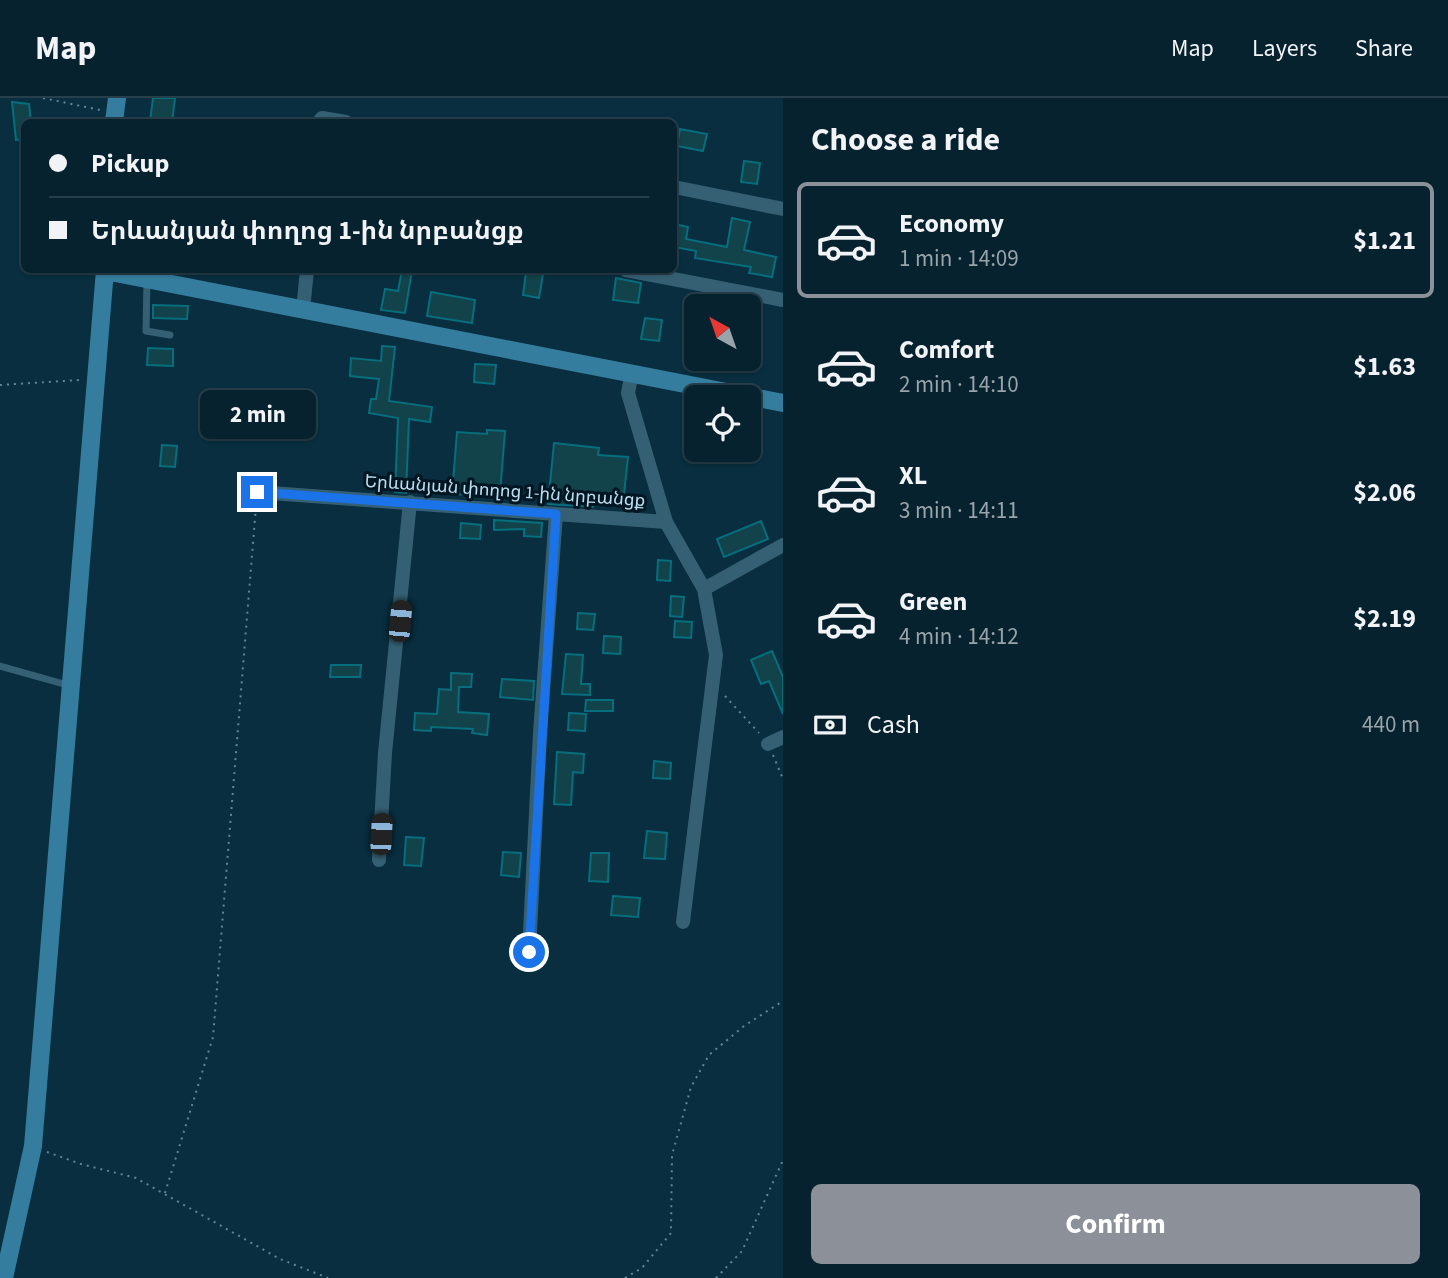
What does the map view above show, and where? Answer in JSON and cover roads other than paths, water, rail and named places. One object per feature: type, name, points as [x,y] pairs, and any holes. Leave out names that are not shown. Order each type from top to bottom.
[{"type":"main road","points":[[4,1278],[33,1146],[105,273]]},
{"type":"main road","points":[[119,273],[783,403]]},
{"type":"street","points":[[677,188],[783,209]]},
{"type":"street","points":[[303,310],[307,273]]},
{"type":"street","points":[[642,273],[783,300]]},
{"type":"street","points":[[632,372],[628,393],[666,522]]},
{"type":"street","name":"Երևանյան փողոց 1-ին նրբանցք","points":[[257,492],[666,522],[704,589],[716,655],[683,922]]},
{"type":"street","points":[[379,860],[385,754],[410,502]]},
{"type":"street","points":[[529,952],[556,514]]},
{"type":"street","points":[[704,589],[783,545]]},
{"type":"street","points":[[768,744],[783,737]]},
{"type":"lane","points":[[147,279],[146,331],[170,335]]},
{"type":"lane","points":[[0,666],[72,686]]}]
